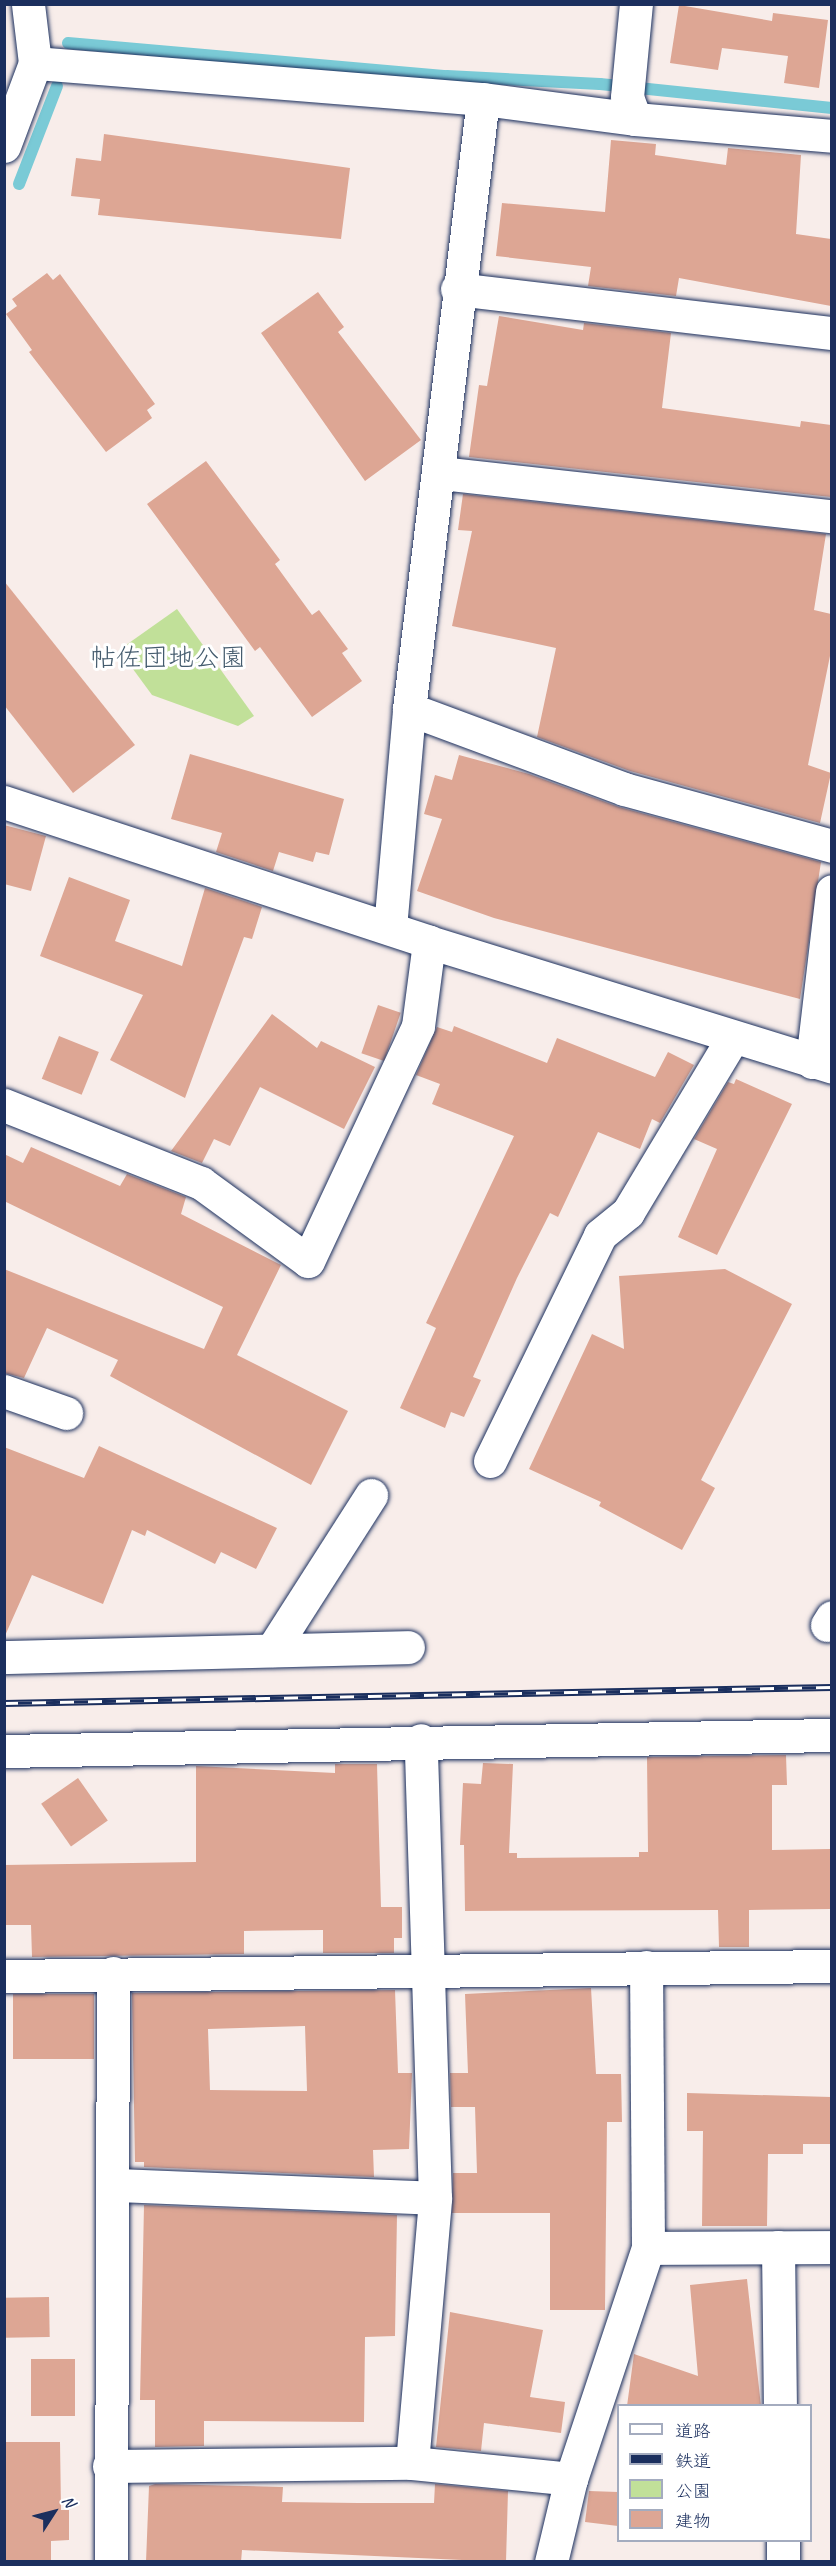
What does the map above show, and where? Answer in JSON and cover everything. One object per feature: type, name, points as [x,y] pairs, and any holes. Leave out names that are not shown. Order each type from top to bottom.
[{"type":"street","points":[[4,146],[35,63],[28,4]]},
{"type":"street","points":[[631,108],[631,57],[636,4]]},
{"type":"street","points":[[35,63],[483,99],[631,108],[831,136]]},
{"type":"street","points":[[390,928],[409,708],[440,473],[457,289],[483,99]]},
{"type":"street","points":[[457,289],[831,333]]},
{"type":"street","points":[[440,473],[831,516]]},
{"type":"street","points":[[409,708],[624,789],[831,846]]},
{"type":"street","points":[[4,802],[429,942],[822,1064],[831,891]]},
{"type":"street","points":[[4,1105],[201,1184],[308,1261],[418,1026],[429,942]]},
{"type":"street","points":[[490,1461],[600,1235],[628,1212],[733,1037]]},
{"type":"street","points":[[4,1391],[66,1413]]},
{"type":"street","points":[[272,1650],[371,1495]]},
{"type":"street","points":[[4,1657],[408,1647]]},
{"type":"street","points":[[4,1751],[422,1740],[831,1735]]},
{"type":"street","points":[[412,2463],[435,2198],[422,1740]]},
{"type":"street","points":[[4,1976],[429,1969],[831,1966]]},
{"type":"street","points":[[551,2562],[571,2479],[648,2248],[645,1967]]},
{"type":"street","points":[[111,2562],[109,2466],[115,2185],[113,1973]]},
{"type":"street","points":[[115,2185],[435,2198]]},
{"type":"street","points":[[778,2247],[780,2404]]},
{"type":"street","points":[[648,2248],[831,2247]]},
{"type":"street","points":[[109,2466],[412,2463],[571,2479]]},
{"type":"street","points":[[783,2542],[783,2562]]},
{"type":"green space","name":"帖佐団地公園","points":[[177,609],[254,716],[238,726],[152,695],[119,650]]},
{"type":"building","points":[[679,5],[772,21],[773,13],[828,20],[819,88],[784,83],[788,56],[722,48],[718,70],[670,63]]},
{"type":"building","points":[[104,134],[350,168],[341,239],[98,215],[100,199],[71,196],[76,158],[101,161]]},
{"type":"building","points":[[611,140],[656,144],[655,155],[726,165],[728,148],[801,155],[796,234],[831,239],[831,306],[679,278],[676,296],[588,286],[591,267],[496,256],[502,203],[605,212]]},
{"type":"building","points":[[47,273],[53,280],[60,274],[155,404],[147,410],[152,418],[106,452],[29,352],[32,350],[6,314],[17,306],[12,299]]},
{"type":"building","points":[[318,292],[344,327],[338,332],[421,440],[365,481],[261,333]]},
{"type":"building","points":[[499,316],[583,330],[584,323],[671,333],[662,408],[800,427],[801,421],[831,425],[831,497],[469,457],[479,385],[487,386]]},
{"type":"building","points":[[206,461],[280,560],[275,564],[312,615],[319,610],[348,649],[342,653],[362,681],[312,717],[260,647],[255,651],[147,504]]},
{"type":"building","points":[[463,494],[826,534],[814,610],[831,614],[831,651],[808,765],[831,773],[820,823],[630,771],[537,737],[556,648],[452,626],[472,531],[458,530]]},
{"type":"building","points":[[4,581],[135,745],[73,793],[4,705]]},
{"type":"building","points":[[190,754],[344,799],[329,855],[316,852],[313,862],[279,852],[273,871],[216,852],[222,833],[171,819]]},
{"type":"building","points":[[459,755],[529,774],[619,807],[821,862],[800,999],[494,918],[417,891],[442,819],[424,814],[435,775],[452,780]]},
{"type":"building","points":[[4,825],[46,836],[31,891],[4,884]]},
{"type":"building","points":[[69,877],[130,900],[115,941],[182,966],[205,888],[262,907],[252,939],[244,937],[185,1098],[110,1060],[143,995],[40,956]]},
{"type":"building","points":[[378,1005],[401,1013],[384,1061],[361,1053]]},
{"type":"building","points":[[272,1014],[317,1048],[321,1041],[375,1067],[344,1129],[260,1087],[230,1146],[214,1139],[202,1163],[171,1151]]},
{"type":"building","points":[[454,1026],[547,1063],[557,1038],[655,1077],[668,1052],[694,1065],[660,1123],[652,1119],[640,1149],[598,1132],[558,1217],[550,1213],[517,1278],[473,1377],[481,1380],[464,1417],[451,1412],[445,1428],[400,1408],[436,1328],[426,1323],[514,1136],[432,1104],[440,1084],[416,1075],[437,1027],[452,1032]]},
{"type":"building","points":[[59,1036],[99,1052],[82,1095],[42,1079]]},
{"type":"building","points":[[736,1079],[792,1104],[717,1255],[678,1237],[717,1149],[694,1139],[728,1082],[734,1084]]},
{"type":"building","points":[[31,1147],[120,1186],[127,1174],[186,1197],[181,1214],[281,1265],[237,1355],[348,1411],[311,1485],[110,1376],[118,1360],[47,1328],[24,1378],[4,1373],[4,1269],[204,1349],[223,1307],[4,1201],[4,1154],[23,1163]]},
{"type":"building","points":[[725,1269],[792,1304],[701,1480],[715,1488],[682,1550],[599,1506],[601,1502],[529,1469],[592,1334],[624,1349],[619,1276]]},
{"type":"building","points":[[99,1446],[277,1528],[256,1569],[221,1552],[215,1564],[147,1530],[145,1536],[132,1530],[103,1604],[32,1575],[4,1638],[4,1447],[84,1478]]},
{"type":"building","points":[[786,1755],[787,1785],[772,1785],[772,1850],[831,1849],[831,1909],[749,1910],[749,1947],[719,1947],[718,1910],[465,1911],[464,1845],[460,1845],[463,1783],[481,1784],[483,1763],[513,1764],[509,1853],[517,1853],[517,1858],[639,1857],[639,1852],[648,1852],[647,1757]]},
{"type":"building","points":[[335,1764],[377,1764],[381,1907],[402,1907],[402,1938],[394,1938],[394,1953],[323,1953],[323,1930],[244,1931],[244,1954],[32,1957],[31,1925],[4,1925],[4,1865],[196,1862],[196,1766],[335,1773]]},
{"type":"building","points":[[78,1778],[108,1821],[71,1846],[41,1804]]},
{"type":"building","points":[[591,1988],[596,2074],[621,2074],[622,2122],[607,2122],[605,2310],[550,2310],[550,2213],[452,2213],[453,2173],[477,2173],[475,2107],[451,2107],[450,2073],[468,2073],[465,1994]]},
{"type":"building","points":[[395,1990],[398,2073],[412,2073],[409,2149],[373,2150],[374,2177],[144,2167],[144,2162],[135,2162],[132,1993]],"holes":[[[305,2026],[307,2091],[210,2090],[208,2029]]]},
{"type":"building","points":[[13,1994],[94,1994],[94,2059],[13,2059]]},
{"type":"building","points":[[687,2093],[831,2097],[831,2144],[803,2144],[803,2154],[768,2154],[767,2226],[702,2226],[703,2131],[687,2131]]},
{"type":"building","points":[[144,2205],[397,2215],[395,2336],[365,2337],[364,2422],[204,2421],[204,2446],[155,2447],[155,2400],[140,2400]]},
{"type":"building","points":[[747,2279],[761,2404],[627,2404],[634,2354],[698,2376],[690,2285]]},
{"type":"building","points":[[49,2297],[50,2337],[5,2338],[4,2298]]},
{"type":"building","points":[[450,2312],[543,2330],[530,2397],[565,2402],[561,2433],[484,2423],[481,2451],[436,2447]]},
{"type":"building","points":[[31,2359],[75,2359],[75,2416],[31,2416]]},
{"type":"building","points":[[4,2442],[60,2442],[61,2510],[69,2510],[69,2540],[51,2541],[51,2562],[4,2562]]},
{"type":"building","points":[[155,2484],[283,2487],[282,2502],[434,2503],[435,2484],[508,2491],[506,2562],[242,2550],[241,2562],[146,2562],[149,2486]]},
{"type":"building","points":[[589,2491],[617,2492],[617,2526],[585,2522]]},
{"type":"waterway","points":[[68,43],[447,76],[600,84],[832,108]]},
{"type":"waterway","points":[[19,184],[57,86]]},
{"type":"railway","points":[[4,1703],[832,1687]]}]
